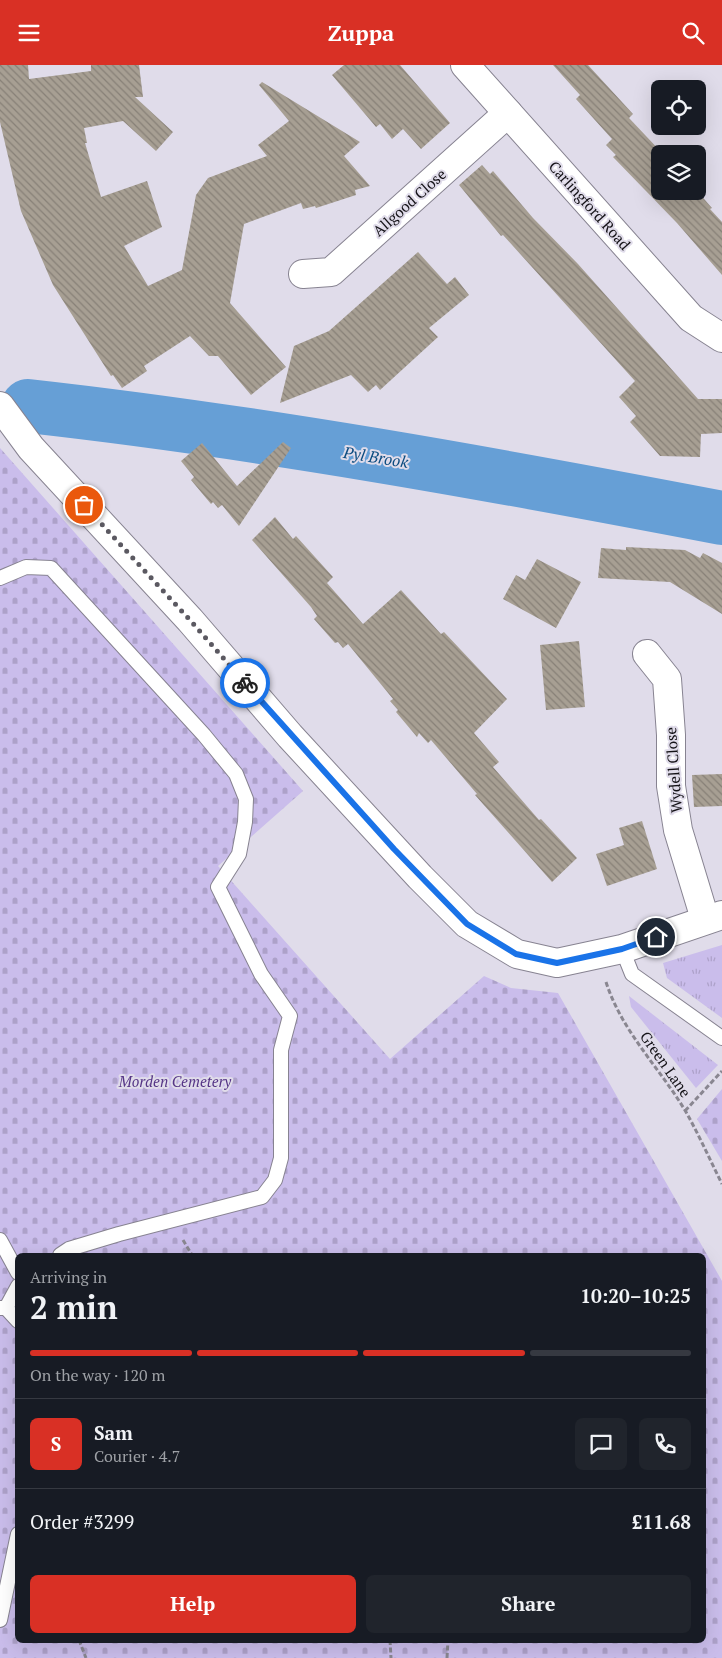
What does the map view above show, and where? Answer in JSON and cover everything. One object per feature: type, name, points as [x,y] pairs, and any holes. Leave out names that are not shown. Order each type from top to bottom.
[{"type":"street","name":"Carlingford Road","points":[[465,65],[691,318],[722,338]]},
{"type":"street","name":"Allgood Close","points":[[303,274],[331,272],[508,113]]},
{"type":"street","points":[[0,406],[31,448],[190,620],[297,743],[420,877],[467,924],[516,954],[557,963],[610,952],[714,917]]},
{"type":"street","name":"Wydell Close","points":[[647,655],[667,679],[671,735],[671,786],[678,831],[714,917]]},
{"type":"lane","points":[[0,578],[26,567],[51,568],[204,735],[236,774],[246,799],[245,822],[239,854],[218,887],[261,974],[290,1016],[281,1050],[281,1158],[275,1180],[262,1197],[119,1234],[69,1249],[63,1253]]},
{"type":"lane","points":[[610,952],[632,974],[722,1038]]},
{"type":"lane","points":[[0,1240],[15,1268]]},
{"type":"lane","points":[[15,1290],[3,1308],[15,1318]]},
{"type":"lane","points":[[0,1620],[4,1588],[15,1546]]},
{"type":"path","name":"Green Lane","points":[[610,952],[610,995],[636,1044],[685,1111],[722,1184]]},
{"type":"path","points":[[685,1111],[722,1071]]},
{"type":"path","points":[[80,1643],[86,1658]]},
{"type":"path","points":[[390,1643],[391,1658]]},
{"type":"path","points":[[447,1658],[448,1643]]},
{"type":"green space","name":"Morden Cemetery","points":[[0,448],[303,791],[218,866],[390,1059],[484,976],[511,988],[558,993],[722,1281],[722,1658],[0,1658]]},
{"type":"green space","points":[[722,945],[722,1018],[667,978],[663,963]]},
{"type":"green space","points":[[629,996],[718,1065],[696,1088],[631,1007]]},
{"type":"green space","points":[[722,1089],[722,1161],[697,1119]]},
{"type":"building","points":[[0,65],[28,65],[29,79],[91,71],[91,65],[139,65],[143,97],[135,97],[173,132],[156,151],[123,121],[84,128],[87,143],[85,143],[101,197],[147,181],[162,227],[124,246],[148,286],[182,270],[196,195],[208,178],[267,156],[258,145],[289,121],[259,85],[262,82],[360,142],[344,156],[370,186],[355,190],[356,195],[316,208],[315,206],[303,209],[301,203],[244,224],[230,303],[286,367],[251,395],[218,356],[209,356],[190,336],[144,366],[147,371],[122,388],[113,375],[111,376],[53,285],[21,211],[0,122]]},
{"type":"building","points":[[344,65],[400,65],[450,123],[421,149],[403,129],[392,139],[380,124],[376,127],[332,75]]},
{"type":"building","points":[[553,65],[588,65],[633,114],[629,118],[654,145],[651,145],[651,196],[613,157],[616,155],[606,145],[612,139],[576,99],[580,95]]},
{"type":"building","points":[[482,165],[490,174],[493,171],[533,218],[578,264],[698,399],[722,399],[722,433],[701,434],[700,457],[660,456],[630,422],[636,416],[619,397],[635,381],[503,235],[501,236],[459,185]]},
{"type":"building","points":[[655,200],[705,200],[712,208],[710,209],[722,222],[722,275]]},
{"type":"building","points":[[418,252],[447,284],[455,277],[469,295],[429,328],[438,337],[380,390],[376,385],[368,392],[351,375],[280,403],[294,346],[329,331]]},
{"type":"building","points":[[283,442],[291,448],[239,526],[222,505],[218,508],[213,502],[211,504],[191,480],[194,477],[181,461],[202,443],[237,486]]},
{"type":"building","points":[[275,517],[293,539],[296,536],[333,577],[327,583],[363,624],[401,590],[441,634],[444,632],[507,699],[474,733],[499,762],[493,767],[539,820],[541,819],[577,858],[552,882],[475,795],[477,794],[431,740],[428,743],[419,733],[417,737],[396,712],[398,710],[390,701],[393,699],[348,644],[343,648],[338,642],[335,643],[314,619],[317,616],[311,607],[252,540]]},
{"type":"building","points":[[626,547],[685,550],[700,558],[703,553],[722,563],[722,614],[670,582],[598,578],[601,548],[626,550]]},
{"type":"building","points":[[537,559],[581,582],[556,628],[503,599],[516,575],[525,580]]},
{"type":"building","points":[[579,641],[585,707],[546,710],[540,645]]},
{"type":"building","points":[[722,774],[722,806],[694,807],[692,775]]},
{"type":"building","points":[[642,821],[657,869],[607,886],[596,854],[624,845],[619,828]]},
{"type":"waterway","name":"Pyl Brook","points":[[28,406],[202,428],[376,455],[722,518]]},
{"type":"way so far","points":[[84,505],[245,683]]},
{"type":"route","points":[[245,683],[290,736],[394,849],[467,924],[516,954],[557,963],[622,949],[656,937]]}]
